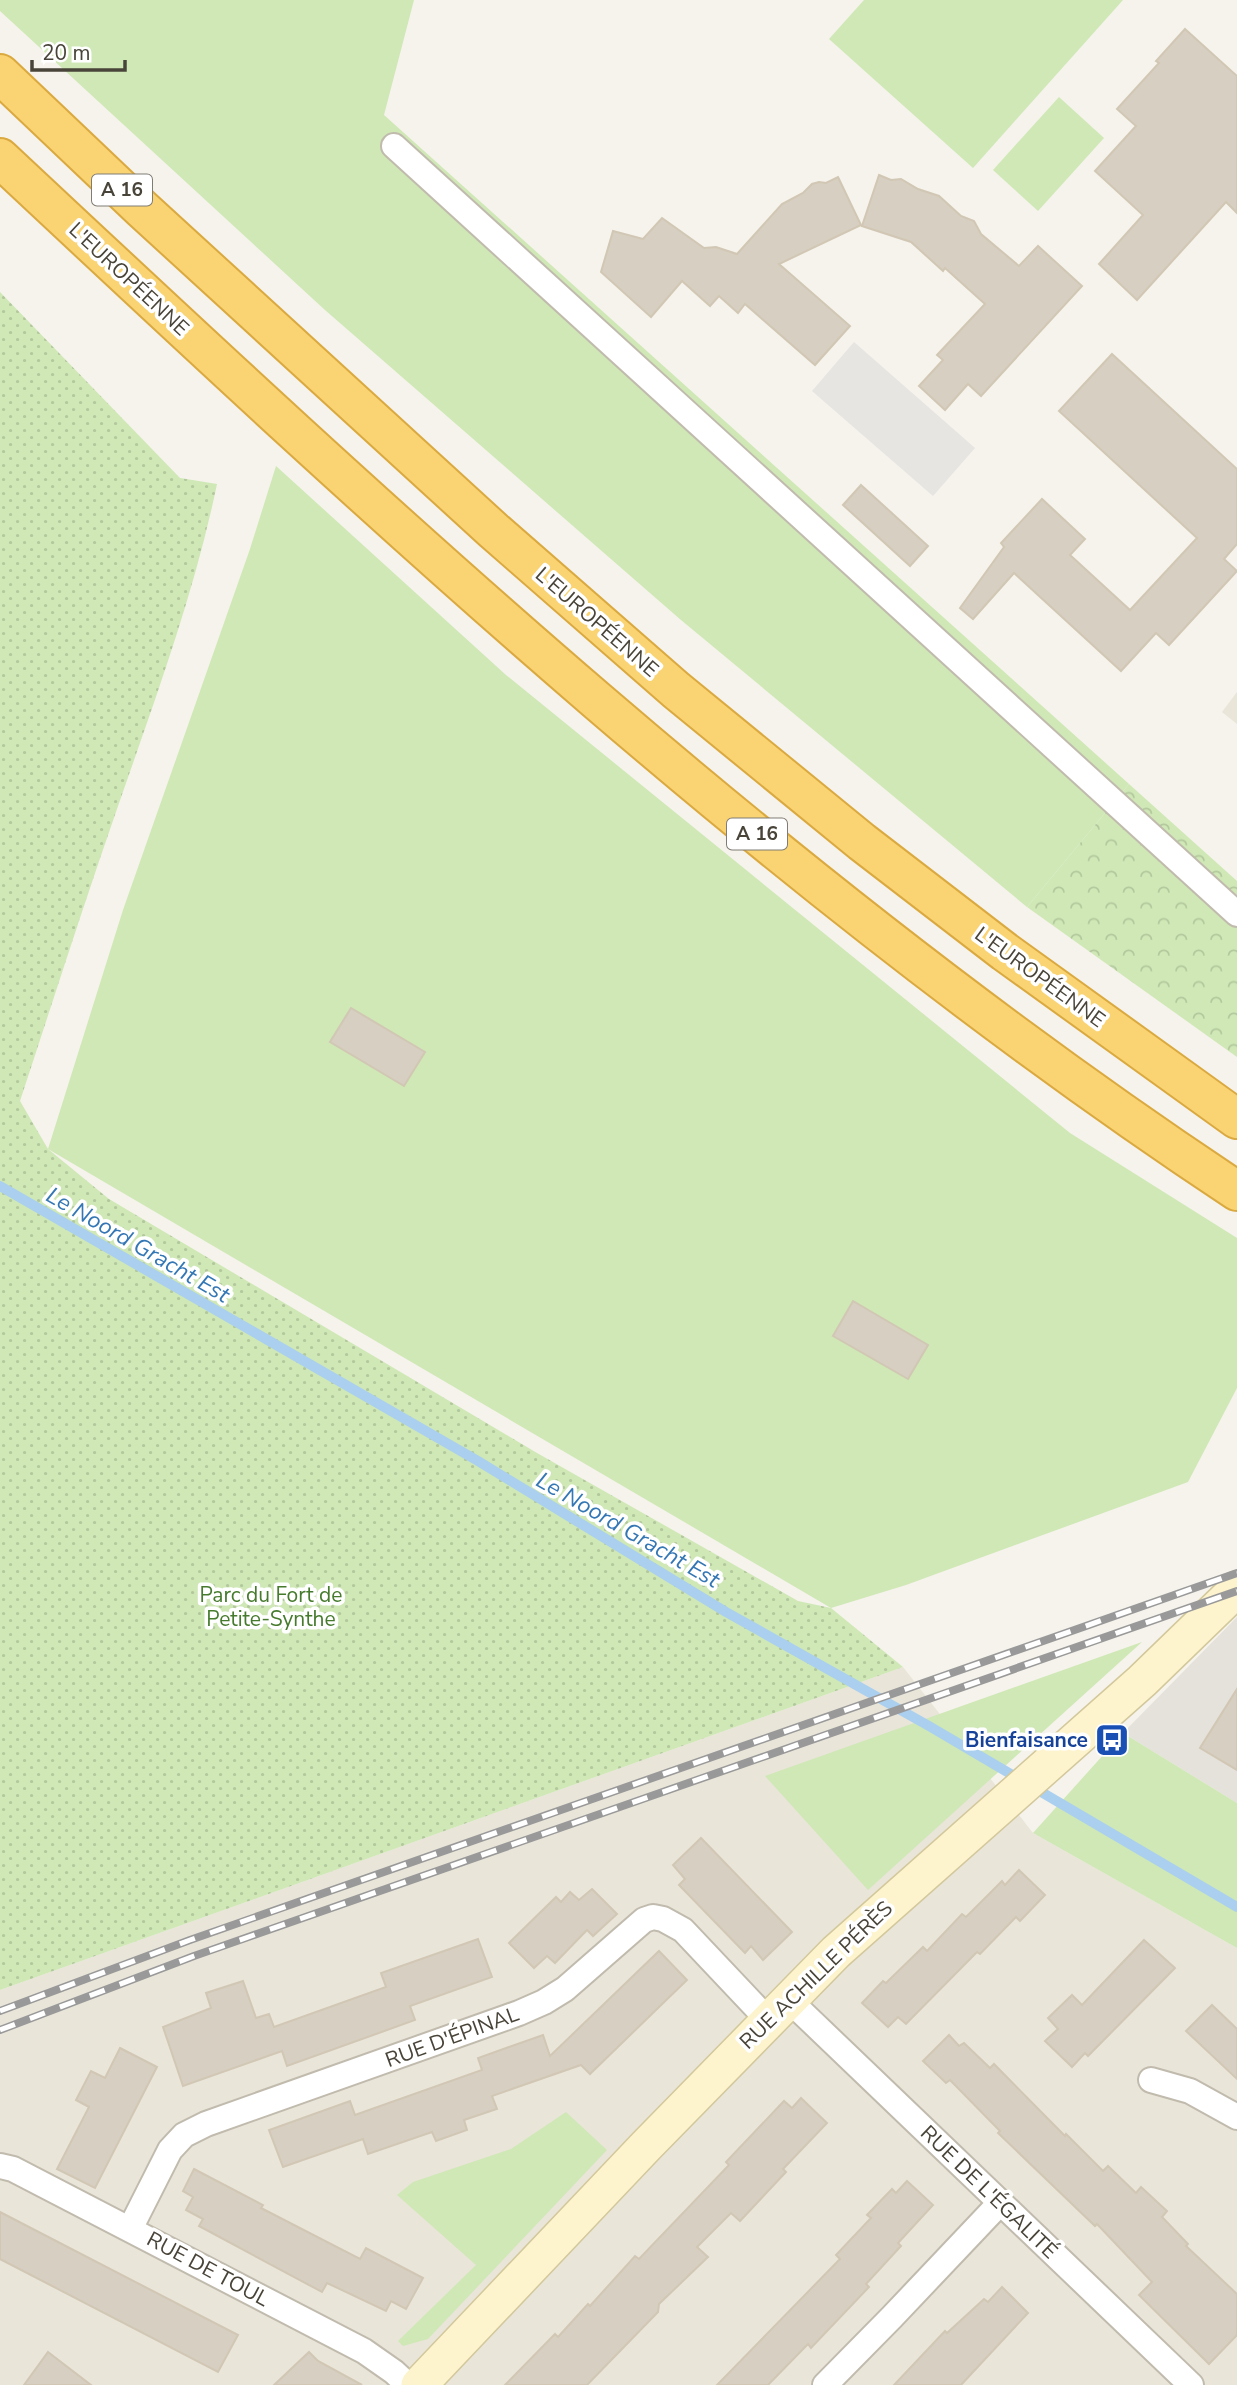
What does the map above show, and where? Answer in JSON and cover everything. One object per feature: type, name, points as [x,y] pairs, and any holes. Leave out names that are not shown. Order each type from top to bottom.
[{"type":"highway","name":"L'EUROPÉENNE","points":[[0,74],[244,304],[560,591],[806,797],[1005,953],[1237,1119]]},
{"type":"highway","name":"L'EUROPÉENNE","points":[[0,158],[305,442],[561,670],[793,863],[1003,1025],[1237,1191]]},
{"type":"street","points":[[394,146],[1237,914]]},
{"type":"street","name":"RUE ACHILLE PÉRÈS","points":[[419,2385],[778,2009],[863,1927],[1142,1681],[1237,1589]]},
{"type":"street","name":"RUE D'ÉPINAL","points":[[130,2229],[170,2150],[184,2135],[206,2124],[544,2002],[565,1989],[635,1925],[644,1920],[653,1917],[663,1919],[683,1930],[778,2009]]},
{"type":"street","name":"RUE DE L'ÉGALITÉ","points":[[778,2009],[1000,2203],[1191,2385]]},
{"type":"street","points":[[1151,2080],[1191,2091],[1237,2117]]},
{"type":"street","name":"RUE DE TOUL","points":[[0,2166],[13,2169],[364,2351],[408,2385]]},
{"type":"street","points":[[825,2385],[1000,2203]]},
{"type":"shaded area","points":[[854,342],[975,448],[933,496],[812,391]]},
{"type":"shaded area","points":[[1237,692],[1237,724],[1222,712]]},
{"type":"shaded area","points":[[1237,1617],[1237,1803],[1123,1733]]},
{"type":"shaded area","points":[[903,1667],[1033,1833],[1237,1948],[1237,2385],[0,2385],[0,1990]]},
{"type":"green space","points":[[0,0],[414,0],[384,115],[1129,784],[1027,907],[681,620],[325,310],[0,11]]},
{"type":"green space","points":[[864,0],[1123,0],[973,168],[829,39]]},
{"type":"green space","points":[[1059,97],[1104,138],[1038,211],[993,170]]},
{"type":"green space","name":"Parc du Fort de Petite-Synthe","points":[[0,292],[180,478],[217,484],[197,567],[172,648],[20,1101],[48,1149],[109,1199],[537,1453],[798,1601],[831,1608],[903,1667],[0,1990]]},
{"type":"green space","points":[[276,466],[506,675],[1070,1133],[1237,1238],[1237,1388],[1188,1482],[906,1585],[831,1608],[48,1149],[123,910],[250,549]]},
{"type":"green space","points":[[1129,784],[1237,881],[1237,1057],[1027,907]]},
{"type":"green space","points":[[1142,1642],[868,1890],[765,1776]]},
{"type":"green space","points":[[1123,1733],[1237,1803],[1237,1948],[1033,1833]]},
{"type":"green space","points":[[566,2112],[607,2150],[428,2339],[403,2346],[398,2341],[476,2265],[397,2195],[413,2182],[511,2149]]},
{"type":"building","points":[[1185,29],[1237,76],[1237,213],[1226,202],[1137,300],[1099,264],[1143,215],[1095,171],[1136,126],[1117,109],[1159,63],[1156,61]]},
{"type":"building","points":[[879,175],[891,180],[901,179],[918,189],[939,196],[961,216],[974,221],[981,234],[1019,266],[1038,246],[1082,286],[981,396],[968,384],[945,410],[919,386],[943,360],[937,355],[985,304],[911,242],[862,226]]},
{"type":"building","points":[[838,177],[861,225],[779,264],[850,326],[815,365],[745,304],[738,313],[719,296],[710,306],[682,281],[651,317],[601,272],[613,231],[643,239],[662,218],[704,248],[716,247],[737,254],[782,204],[803,193],[812,184],[826,183]]},
{"type":"building","points":[[1112,354],[1237,469],[1237,544],[1224,559],[1237,571],[1169,645],[1156,633],[1121,671],[1014,573],[973,619],[960,608],[1004,547],[1001,543],[1042,499],[1085,539],[1070,555],[1130,610],[1197,538],[1059,411]]},
{"type":"building","points":[[861,485],[928,546],[910,566],[843,505]]},
{"type":"building","points":[[351,1008],[425,1052],[404,1086],[330,1042]]},
{"type":"building","points":[[853,1301],[928,1345],[908,1379],[833,1336]]},
{"type":"building","points":[[1237,1689],[1237,1770],[1200,1748]]},
{"type":"building","points":[[701,1838],[792,1932],[763,1960],[751,1946],[745,1953],[679,1885],[685,1879],[673,1865]]},
{"type":"building","points":[[1019,1870],[1045,1895],[1020,1921],[1016,1917],[980,1954],[977,1952],[906,2024],[898,2017],[888,2027],[862,2003],[923,1947],[927,1951],[962,1914],[966,1917],[1002,1881],[1005,1885]]},
{"type":"building","points":[[592,1889],[617,1914],[593,1936],[587,1930],[555,1963],[547,1956],[534,1968],[509,1943],[556,1897],[561,1902],[570,1892],[579,1900]]},
{"type":"building","points":[[478,1939],[492,1977],[410,2006],[415,2020],[287,2066],[282,2051],[183,2086],[163,2027],[211,2008],[206,1993],[243,1981],[256,2018],[269,2014],[274,2027],[386,1987],[381,1973]]},
{"type":"building","points":[[1144,1940],[1175,1968],[1088,2056],[1085,2053],[1072,2067],[1045,2041],[1058,2029],[1048,2018],[1072,1995],[1082,2005]]},
{"type":"building","points":[[659,1951],[687,1980],[590,2074],[581,2065],[492,2096],[497,2109],[464,2120],[467,2130],[436,2141],[432,2132],[368,2154],[363,2139],[283,2167],[269,2130],[350,2101],[355,2115],[482,2070],[478,2058],[543,2035],[550,2056]]},
{"type":"building","points":[[1212,2005],[1237,2029],[1237,2079],[1186,2031]]},
{"type":"building","points":[[949,2035],[959,2046],[964,2043],[990,2068],[994,2064],[1103,2171],[1108,2166],[1136,2193],[1141,2187],[1167,2211],[1162,2217],[1188,2244],[1186,2246],[1237,2294],[1237,2335],[1209,2364],[1139,2295],[1152,2282],[1097,2224],[1095,2226],[998,2133],[1000,2131],[950,2080],[946,2083],[923,2061]]},
{"type":"building","points":[[120,2048],[157,2067],[95,2188],[57,2169],[89,2107],[76,2100],[91,2071],[105,2078]]},
{"type":"building","points":[[801,2098],[827,2123],[783,2169],[786,2172],[740,2221],[731,2213],[697,2247],[708,2257],[659,2304],[658,2312],[587,2385],[505,2385],[555,2334],[558,2337],[588,2304],[590,2306],[635,2256],[639,2259],[729,2165],[726,2162],[784,2101],[792,2108]]},
{"type":"building","points":[[194,2169],[263,2205],[261,2208],[360,2259],[366,2248],[423,2278],[406,2309],[391,2301],[386,2311],[327,2283],[322,2292],[199,2226],[203,2219],[186,2210],[193,2197],[183,2191]]},
{"type":"building","points":[[907,2181],[933,2205],[898,2243],[901,2246],[866,2284],[869,2287],[811,2348],[808,2344],[768,2385],[717,2385],[840,2259],[836,2255],[871,2218],[867,2215],[892,2189],[896,2193]]},
{"type":"building","points":[[0,2212],[238,2335],[218,2372],[0,2259]]},
{"type":"building","points":[[1002,2287],[1028,2313],[961,2385],[894,2385],[945,2331],[947,2333],[984,2299],[988,2302]]},
{"type":"building","points":[[48,2352],[91,2385],[24,2385]]},
{"type":"building","points":[[309,2352],[318,2361],[362,2385],[274,2385]]},
{"type":"waterway","name":"Le Noord Gracht Est","points":[[0,1186],[478,1461],[726,1612],[929,1726],[1237,1907]]},
{"type":"railway","points":[[0,2011],[190,1940],[1237,1573]]},
{"type":"railway","points":[[0,2030],[194,1956],[1237,1591]]},
{"type":"place","name":"Bienfaisance","points":[[1112,1740]]}]
